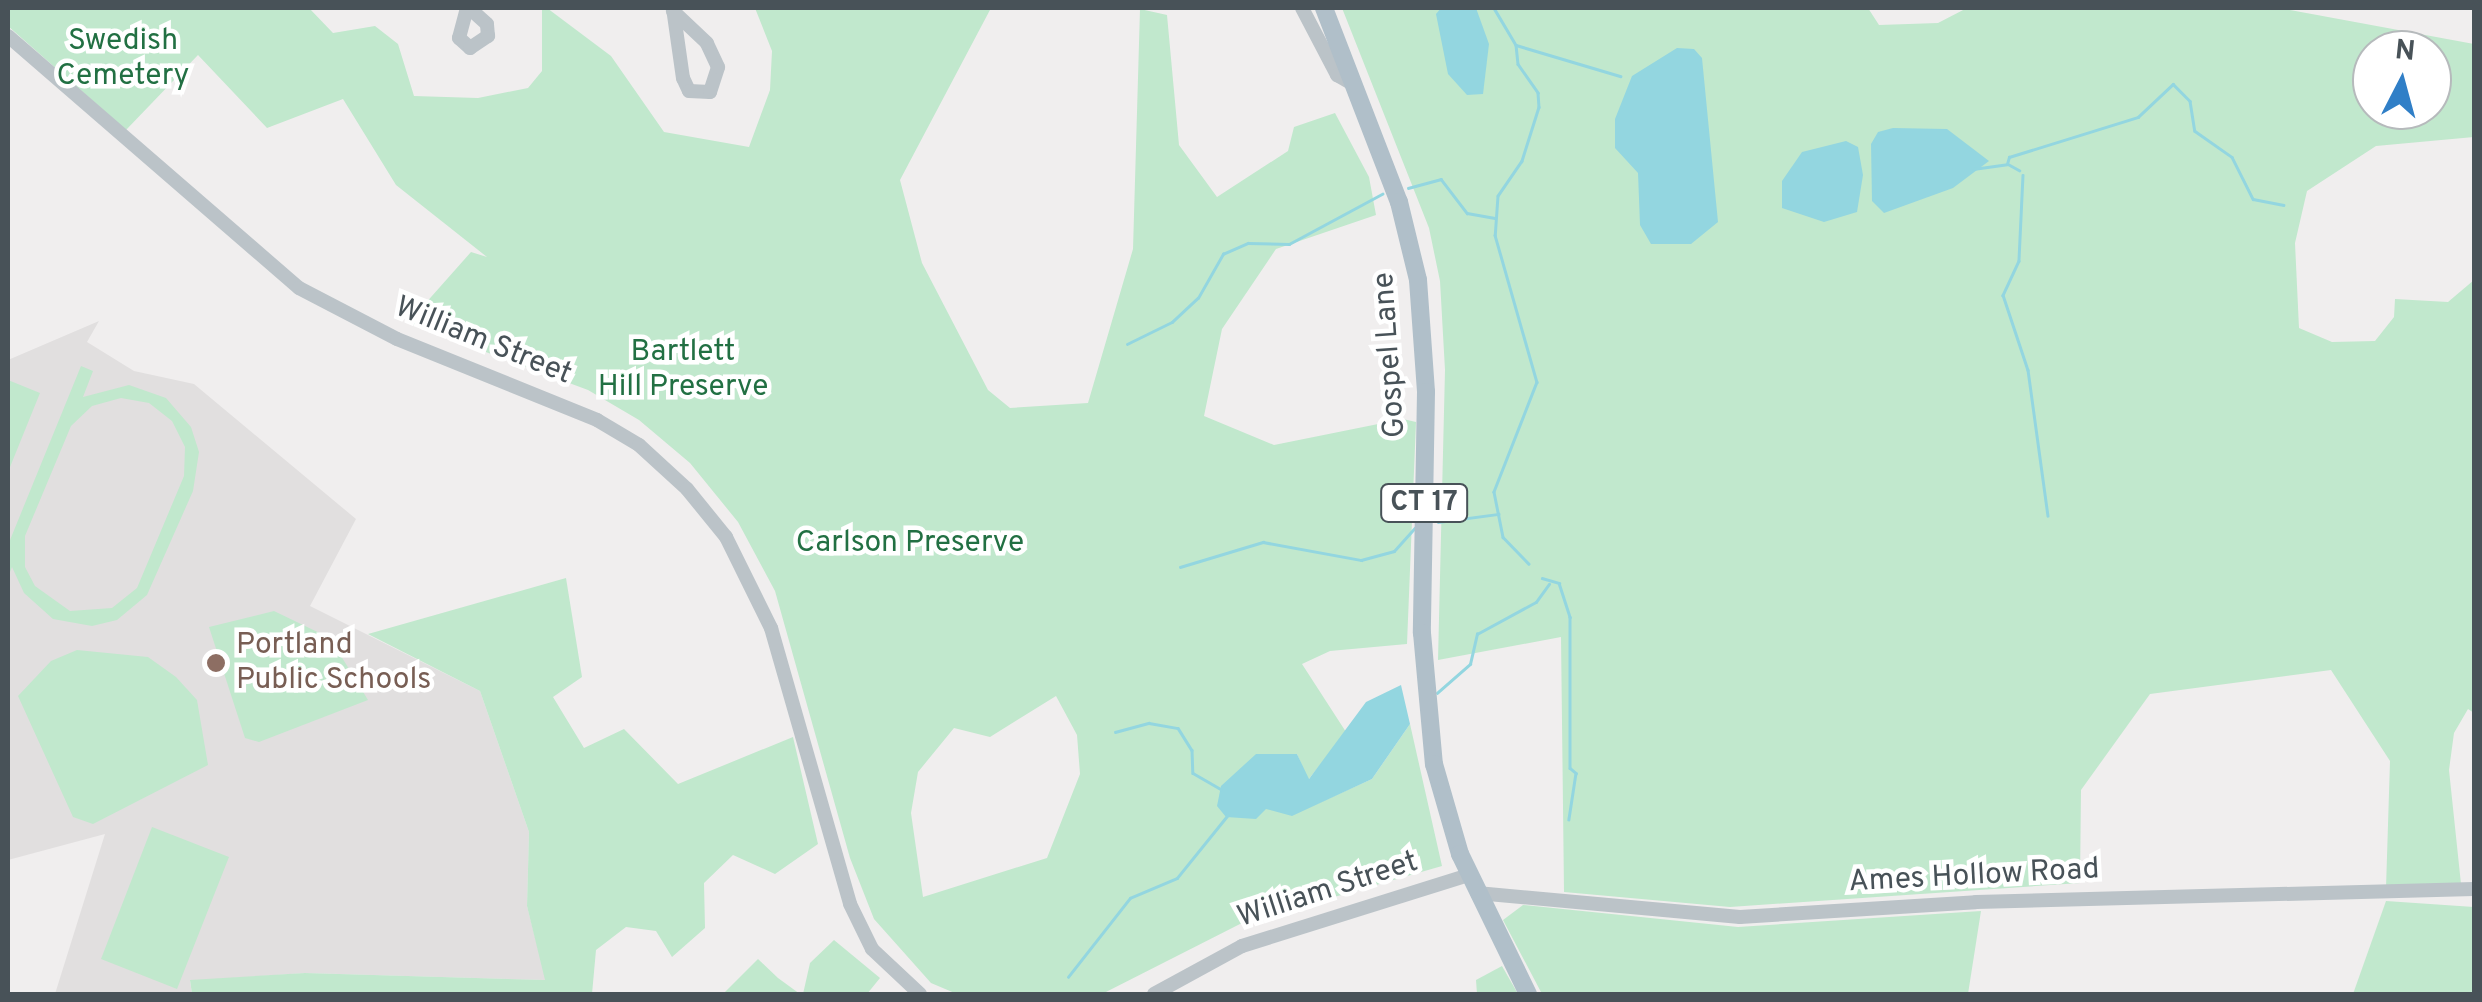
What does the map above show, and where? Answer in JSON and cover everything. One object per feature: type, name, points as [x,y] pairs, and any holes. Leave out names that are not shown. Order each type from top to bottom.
[{"type":"main road","name":"Gospel Lane","points":[[1324,8],[1402,212],[1418,280],[1426,392],[1426,717],[1443,803],[1468,875],[1528,994]]},
{"type":"street","points":[[1302,8],[1338,75],[1354,84]]},
{"type":"street","points":[[673,10],[707,43],[718,67],[710,92],[689,91],[673,10]]},
{"type":"street","name":"William Street","points":[[8,36],[299,288],[397,338],[596,420],[639,444],[687,489],[726,537],[772,628],[850,904],[872,948],[920,994]]},
{"type":"street","name":"William Street","points":[[1156,994],[1242,946],[1468,875]]},
{"type":"street","name":"Ames Hollow Road","points":[[1477,893],[1740,917],[1976,902],[2474,889]]},
{"type":"shaded area","name":"Portland Public Schools","points":[[99,321],[87,342],[134,371],[194,384],[356,519],[310,606],[480,691],[529,832],[527,906],[546,980],[305,973],[190,981],[192,994],[55,994],[105,834],[8,860],[8,360]]},
{"type":"green space","points":[[8,8],[309,8],[333,33],[375,26],[398,44],[414,96],[478,98],[528,88],[542,71],[542,8],[547,8],[611,56],[664,132],[749,147],[770,90],[772,51],[755,8],[991,8],[900,180],[922,263],[988,390],[1010,408],[1088,403],[1133,249],[1140,9],[1167,15],[1179,145],[1217,197],[1288,151],[1294,127],[1335,113],[1369,177],[1376,215],[1276,249],[1222,329],[1204,416],[1274,445],[1403,419],[1416,422],[1407,644],[1330,651],[1302,664],[1346,732],[1308,780],[1297,754],[1256,755],[1228,786],[1292,815],[1372,779],[1410,724],[1442,866],[1240,924],[1102,994],[957,994],[931,983],[874,919],[850,858],[775,591],[738,522],[690,463],[639,420],[588,390],[408,323],[471,252],[487,257],[396,185],[343,99],[267,128],[198,55],[126,130],[8,26]],"holes":[[[1056,696],[1077,735],[1080,774],[1047,858],[923,897],[911,813],[918,772],[954,728],[990,737]]]},
{"type":"green space","points":[[1342,8],[1868,8],[1879,25],[1938,23],[1967,8],[2279,8],[2398,30],[2352,30],[2352,130],[2452,130],[2452,40],[2474,44],[2474,137],[2376,146],[2307,191],[2295,243],[2299,328],[2332,342],[2375,341],[2394,317],[2395,299],[2448,302],[2474,280],[2474,713],[2468,709],[2454,733],[2449,770],[2461,884],[2386,888],[2390,761],[2331,670],[2150,694],[2081,790],[2080,883],[1730,907],[1564,892],[1561,637],[1438,660],[1445,370],[1440,281],[1429,228]]},
{"type":"green space","points":[[81,366],[93,371],[83,397],[129,385],[166,398],[191,427],[199,452],[193,491],[147,595],[117,620],[92,626],[53,619],[24,593],[12,567],[8,577],[8,545]],"holes":[[[121,398],[149,403],[172,421],[185,447],[184,476],[137,588],[112,608],[70,611],[35,586],[25,567],[25,536],[71,426],[92,406]]]},
{"type":"green space","points":[[8,380],[40,393],[8,472]]},
{"type":"green space","points":[[566,578],[582,677],[553,697],[584,748],[624,729],[678,784],[793,737],[818,844],[775,874],[733,855],[704,883],[705,928],[672,957],[656,931],[626,927],[596,950],[592,994],[192,994],[190,980],[305,973],[545,980],[527,906],[529,832],[480,691],[368,634]]},
{"type":"green space","points":[[274,611],[330,638],[368,700],[259,742],[245,738],[209,627]]},
{"type":"green space","points":[[77,650],[148,657],[176,677],[197,700],[208,765],[93,824],[73,817],[18,696],[51,661]]},
{"type":"green space","points":[[152,827],[229,857],[177,989],[101,959]]},
{"type":"green space","points":[[2386,901],[2474,907],[2474,994],[2353,994]]},
{"type":"green space","points":[[1523,905],[1738,927],[1981,911],[1968,994],[1542,994],[1503,920]]},
{"type":"green space","points":[[834,940],[880,978],[867,994],[803,994],[810,963]]},
{"type":"green space","points":[[758,959],[778,978],[800,994],[723,994]]},
{"type":"green space","points":[[1502,966],[1518,994],[1477,994],[1476,980]]},
{"type":"water","points":[[1441,8],[1476,8],[1489,44],[1483,94],[1467,95],[1448,74],[1436,14]]},
{"type":"water","points":[[1677,48],[1694,49],[1702,58],[1718,222],[1691,244],[1651,244],[1640,225],[1638,173],[1615,148],[1615,119],[1632,76]]},
{"type":"water","points":[[1893,128],[1947,129],[1989,161],[1953,188],[1884,213],[1872,201],[1871,144],[1878,132]]},
{"type":"water","points":[[1846,141],[1858,147],[1863,175],[1857,212],[1824,222],[1782,208],[1782,181],[1802,152]]},
{"type":"water","points":[[1401,685],[1410,724],[1372,779],[1292,816],[1266,809],[1256,819],[1226,817],[1217,806],[1221,786],[1256,754],[1297,754],[1309,779],[1366,702]]},
{"type":"waterway","points":[[1494,8],[1516,45],[1620,76]]},
{"type":"waterway","points":[[1516,45],[1518,64],[1538,93],[1539,107],[1522,161],[1498,196],[1495,235],[1537,382],[1494,492],[1503,537],[1529,564]]},
{"type":"waterway","points":[[1973,169],[2007,164],[2009,157],[2138,117],[2173,84],[2190,101],[2195,131],[2232,157],[2253,199],[2283,205]]},
{"type":"waterway","points":[[2008,164],[2019,170]]},
{"type":"waterway","points":[[2023,175],[2019,261],[2003,295],[2028,370],[2048,516]]},
{"type":"waterway","points":[[1408,188],[1441,179],[1467,213],[1495,218]]},
{"type":"waterway","points":[[1127,344],[1172,322],[1198,298],[1223,254],[1248,243],[1289,244],[1382,194]]},
{"type":"waterway","points":[[1438,522],[1498,514]]},
{"type":"waterway","points":[[1180,567],[1263,542],[1361,560],[1394,551],[1415,528]]},
{"type":"waterway","points":[[1542,578],[1559,583],[1570,617],[1570,768],[1576,773],[1569,819]]},
{"type":"waterway","points":[[1437,693],[1470,664],[1477,634],[1536,602],[1549,584]]},
{"type":"waterway","points":[[1115,732],[1149,723],[1178,728],[1192,750],[1193,773],[1221,789]]},
{"type":"waterway","points":[[1068,977],[1130,898],[1177,878],[1227,816]]},
{"type":"place","name":"Portland Public Schools","points":[[216,663]]},
{"type":"park label","name":"Swedish Cemetery","points":[[123,59]]},
{"type":"park label","name":"Bartlett Hill Preserve","points":[[683,370]]},
{"type":"park label","name":"Carlson Preserve","points":[[910,544]]}]
